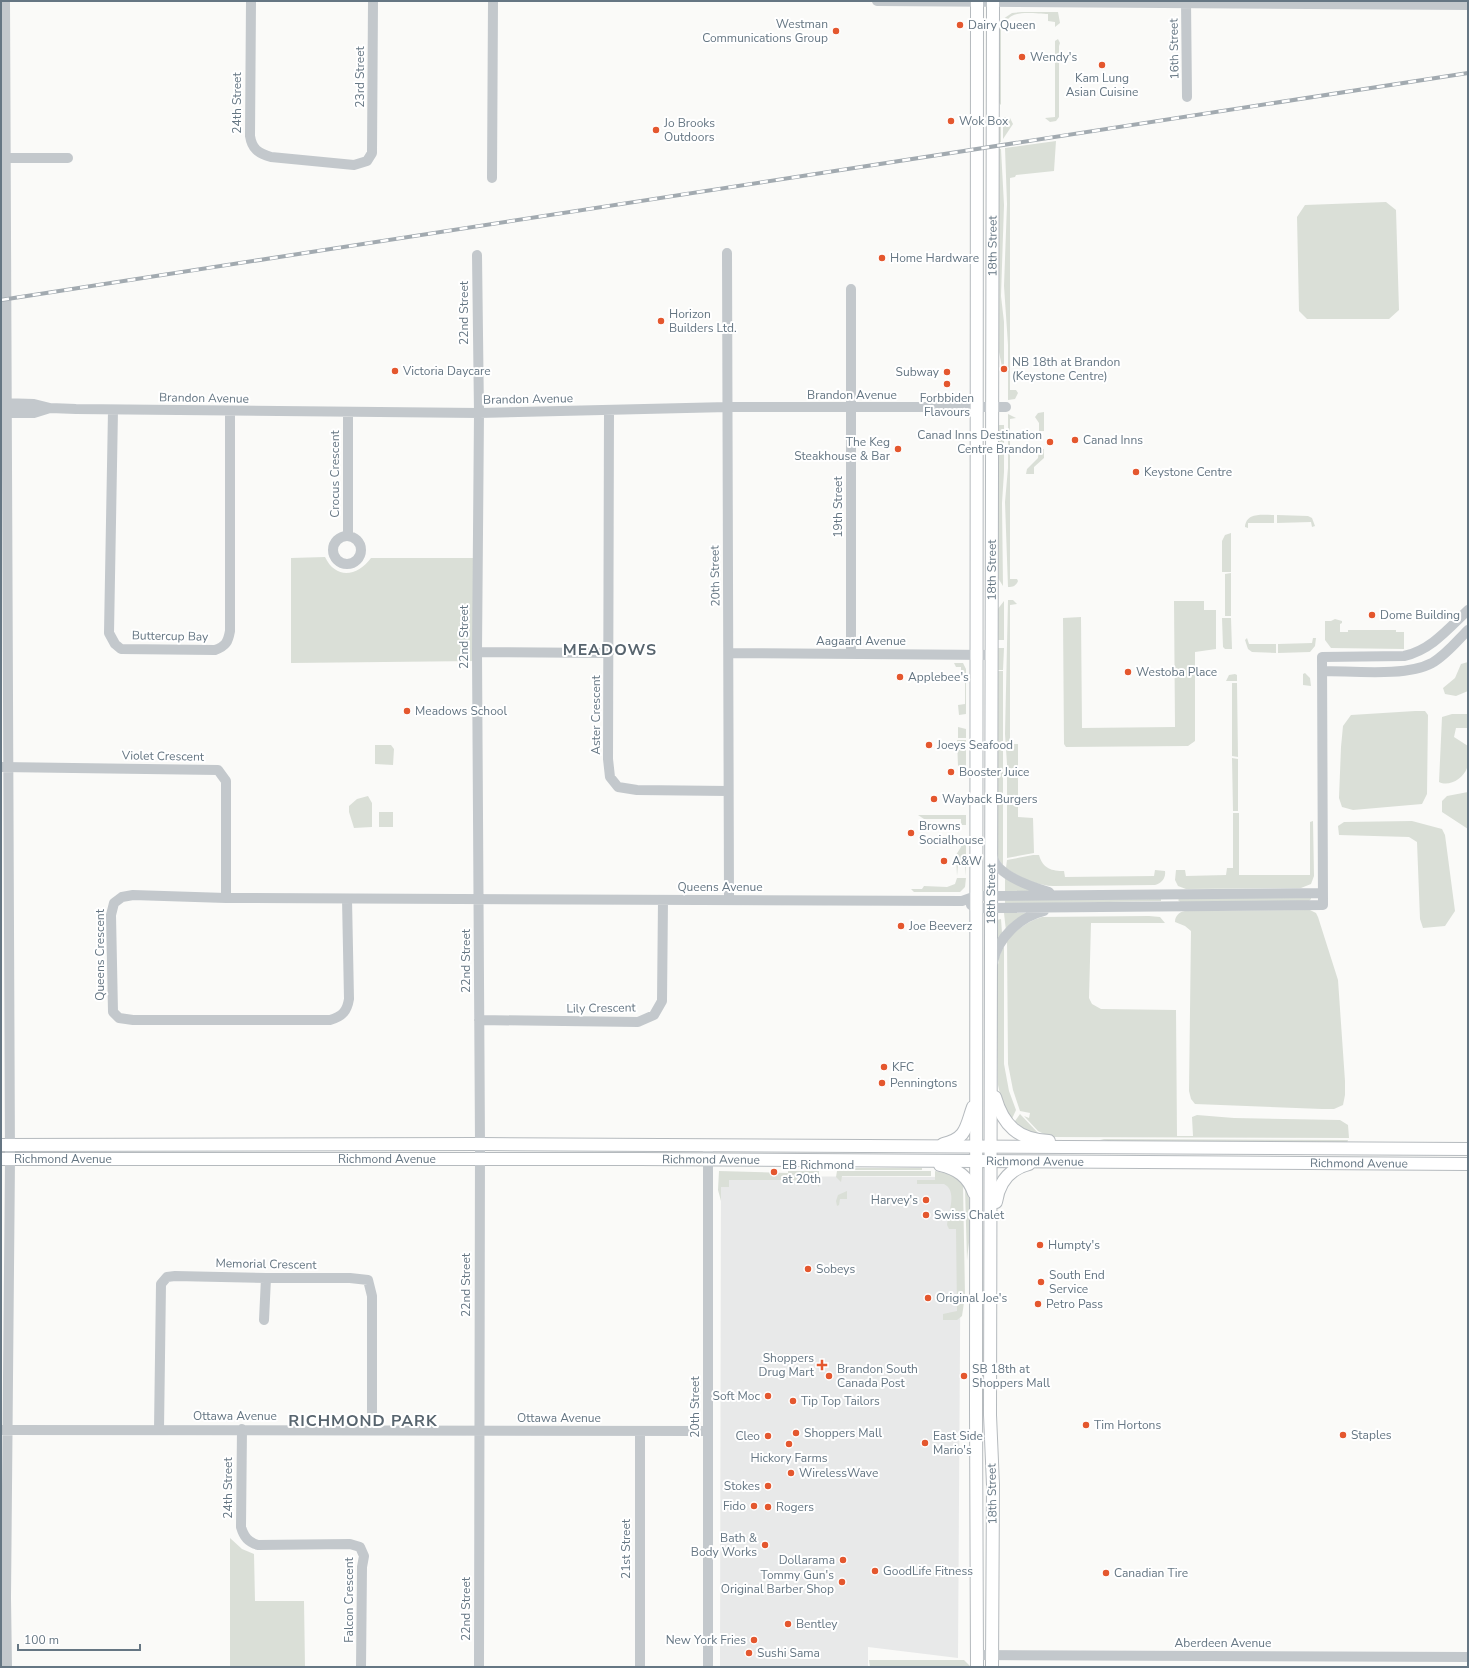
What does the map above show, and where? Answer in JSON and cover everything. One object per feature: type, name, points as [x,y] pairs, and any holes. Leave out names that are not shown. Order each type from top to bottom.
[{"type":"main road","name":"18th Street","points":[[977,2],[977,1667]]},
{"type":"main road","name":"18th Street","points":[[992,1661],[993,1485],[990,1415],[992,1233],[991,895],[993,2]]},
{"type":"main road","points":[[992,1078],[1001,1115],[1020,1135],[1036,1140],[1090,1141],[1121,1147]]},
{"type":"main road","points":[[928,1147],[953,1142],[962,1134],[967,1126],[977,1090]]},
{"type":"main road","name":"Richmond Avenue","points":[[5,1145],[480,1144],[1468,1149]]},
{"type":"main road","name":"Richmond Avenue","points":[[6,1159],[479,1158],[1468,1164]]},
{"type":"main road","points":[[909,1161],[942,1166],[962,1173],[971,1185],[976,1207]]},
{"type":"main road","points":[[992,1233],[998,1191],[1005,1177],[1020,1167],[1052,1162]]},
{"type":"street","points":[[5,1],[3,258],[6,1159],[3,1598],[7,1667]]},
{"type":"street","name":"24th Street","points":[[251,1],[250,136],[252,147],[260,154],[271,157],[354,165],[367,162],[372,153]]},
{"type":"street","name":"23rd Street","points":[[372,153],[373,1]]},
{"type":"street","points":[[492,178],[493,1]]},
{"type":"street","points":[[877,1],[1428,3],[1468,5]]},
{"type":"street","name":"16th Street","points":[[1186,3],[1188,97]]},
{"type":"street","points":[[3,158],[68,158]]},
{"type":"street","name":"20th Street","points":[[727,253],[729,900]]},
{"type":"street","name":"22nd Street","points":[[477,255],[479,413],[477,652],[480,1144],[479,1667]]},
{"type":"street","name":"19th Street","points":[[851,289],[851,654]]},
{"type":"street","name":"Brandon Avenue","points":[[4,408],[34,404],[50,408],[113,410],[479,413],[728,407],[1006,407]]},
{"type":"street","name":"Buttercup Bay","points":[[113,410],[109,633],[115,644],[121,649],[215,650],[224,647],[228,640],[230,631],[230,411]]},
{"type":"street","name":"Aster Crescent","points":[[609,410],[608,759],[610,777],[618,787],[637,790],[728,791]]},
{"type":"street","name":"Crocus Crescent","points":[[348,412],[348,536]]},
{"type":"street","points":[[962,901],[976,908],[1323,905],[1322,657],[1404,656],[1415,654],[1426,649],[1435,642],[1468,610]]},
{"type":"street","points":[[1322,671],[1406,671],[1420,668],[1433,662],[1468,630]]},
{"type":"street","points":[[477,652],[609,653]]},
{"type":"street","name":"Aagaard Avenue","points":[[729,653],[992,655]]},
{"type":"street","name":"Violet Crescent","points":[[5,767],[218,770],[226,781],[226,898]]},
{"type":"street","points":[[992,848],[993,860],[1008,874],[1030,886],[1061,895]]},
{"type":"street","points":[[962,901],[976,896],[991,895],[1322,892]]},
{"type":"street","name":"Queens Crescent","points":[[347,899],[349,998],[347,1010],[339,1017],[330,1020],[133,1020],[119,1018],[113,1012],[111,915],[114,903],[122,897],[133,895],[226,898],[479,900]]},
{"type":"street","name":"Queens Avenue","points":[[479,900],[962,901]]},
{"type":"street","name":"Lily Crescent","points":[[479,1020],[638,1022],[654,1015],[662,1001],[663,900]]},
{"type":"street","points":[[991,976],[997,949],[1014,928],[1038,912],[1063,908]]},
{"type":"street","name":"20th Street","points":[[708,1146],[708,1667]]},
{"type":"street","points":[[1356,1164],[1357,1148]]},
{"type":"street","name":"Memorial Crescent","points":[[159,1429],[161,1284],[167,1277],[174,1276],[350,1278],[368,1280],[372,1296],[372,1430]]},
{"type":"street","points":[[264,1320],[266,1278]]},
{"type":"street","name":"24th Street","points":[[242,1429],[241,1527],[243,1535],[251,1543]]},
{"type":"street","name":"Ottawa Avenue","points":[[4,1430],[242,1429],[708,1431]]},
{"type":"street","name":"21st Street","points":[[640,1431],[640,1667]]},
{"type":"street","name":"Falcon Crescent","points":[[251,1543],[258,1545],[350,1544],[360,1547],[364,1556],[361,1667]]},
{"type":"street","name":"Aberdeen Avenue","points":[[977,1654],[992,1661],[1468,1657]]},
{"type":"shaded area","points":[[1058,12],[1060,23],[1055,27],[1055,22],[1048,21],[1048,14],[1032,13],[1014,15],[1007,21],[1003,21],[1003,19],[1012,13]]},
{"type":"shaded area","points":[[998,21],[1001,21],[1001,105],[999,103]]},
{"type":"shaded area","points":[[1058,39],[1060,43],[1059,117],[1056,121],[1050,122],[1045,118],[1055,117],[1055,41]]},
{"type":"shaded area","points":[[1001,117],[1001,142],[998,143],[998,120]]},
{"type":"shaded area","points":[[1003,117],[1010,118],[1013,124],[1003,139]]},
{"type":"shaded area","points":[[1056,141],[1054,171],[1016,175],[1015,177],[1010,178],[1010,390],[1016,390],[1018,393],[1015,399],[1008,400],[1008,345],[1004,286],[1007,204],[1005,148]]},
{"type":"shaded area","points":[[998,149],[1001,149],[1004,205],[1001,296],[1004,322],[1004,367],[1002,367],[997,342]]},
{"type":"shaded area","points":[[1386,202],[1396,210],[1399,310],[1389,319],[1307,319],[1299,311],[1297,217],[1305,205]]},
{"type":"shaded area","points":[[1044,412],[1044,431],[1039,431],[1039,423],[1035,417],[1038,413]]},
{"type":"shaded area","points":[[1008,414],[1016,418],[1010,419],[1010,579],[1017,579],[1018,581],[1011,587],[1008,587],[1005,502],[1008,468]]},
{"type":"shaded area","points":[[998,425],[1004,425],[1004,472],[1002,503],[1003,586],[998,578]]},
{"type":"shaded area","points":[[1039,449],[1044,449],[1044,458],[1034,467],[1034,474],[1026,474],[1027,469],[1038,458]]},
{"type":"shaded area","points":[[1256,515],[1274,515],[1274,523],[1248,523],[1248,528],[1245,527],[1248,519]]},
{"type":"shaded area","points":[[1277,515],[1308,516],[1312,518],[1315,526],[1312,527],[1311,522],[1277,523]]},
{"type":"shaded area","points":[[1231,533],[1231,572],[1222,572],[1222,541],[1225,535]]},
{"type":"shaded area","points":[[325,557],[335,569],[347,573],[360,569],[371,558],[477,558],[477,661],[291,663],[291,558]]},
{"type":"shaded area","points":[[1231,573],[1231,616],[1225,616],[1225,574]]},
{"type":"shaded area","points":[[1008,600],[1013,600],[1017,604],[1010,605],[1010,744],[1018,744],[1018,817],[1033,818],[1034,853],[1007,858],[1007,764],[1005,734]]},
{"type":"shaded area","points":[[1004,601],[1004,640],[997,640],[997,610]]},
{"type":"shaded area","points":[[1174,601],[1204,601],[1204,610],[1216,610],[1216,649],[1195,652],[1195,741],[1188,746],[1066,747],[1064,744],[1063,618],[1081,617],[1082,728],[1175,727]]},
{"type":"shaded area","points":[[1222,618],[1231,618],[1232,649],[1225,649],[1223,647]]},
{"type":"shaded area","points":[[1335,619],[1342,621],[1340,624],[1340,632],[1348,632],[1348,630],[1396,630],[1396,632],[1404,632],[1404,649],[1331,648],[1325,640],[1325,621]]},
{"type":"shaded area","points":[[1247,638],[1249,644],[1276,644],[1276,653],[1252,652],[1248,649],[1245,640]]},
{"type":"shaded area","points":[[1313,638],[1316,638],[1315,646],[1310,652],[1278,653],[1278,644],[1312,643]]},
{"type":"shaded area","points":[[997,648],[1004,648],[1003,670],[997,670]]},
{"type":"shaded area","points":[[1468,662],[1468,691],[1456,696],[1445,694],[1443,688],[1455,678],[1461,664]]},
{"type":"shaded area","points":[[954,663],[963,663],[966,669],[966,714],[959,715],[958,705],[965,704],[965,675],[961,674],[961,667],[956,667]]},
{"type":"shaded area","points":[[997,671],[1003,671],[1003,865],[997,858]]},
{"type":"shaded area","points":[[1305,673],[1310,678],[1311,686],[1303,685],[1303,674]]},
{"type":"shaded area","points":[[1229,675],[1237,675],[1237,681],[1226,681]]},
{"type":"shaded area","points":[[1232,683],[1237,683],[1238,757],[1232,756]]},
{"type":"shaded area","points":[[1425,711],[1428,715],[1427,794],[1422,804],[1353,810],[1342,807],[1339,798],[1343,726],[1351,715]]},
{"type":"shaded area","points":[[1452,714],[1468,714],[1468,728],[1456,728],[1454,737],[1468,746],[1468,763],[1465,772],[1459,779],[1451,783],[1443,783],[1439,782],[1442,717]]},
{"type":"shaded area","points":[[958,727],[966,729],[966,738],[958,738]]},
{"type":"shaded area","points":[[957,740],[966,740],[966,768],[958,766]]},
{"type":"shaded area","points":[[375,745],[391,745],[394,749],[393,765],[375,764]]},
{"type":"shaded area","points":[[1232,758],[1238,759],[1238,811],[1233,811]]},
{"type":"shaded area","points":[[1468,792],[1468,829],[1442,812],[1442,801],[1447,796]]},
{"type":"shaded area","points":[[368,796],[372,803],[372,827],[354,828],[349,812],[349,806],[357,799]]},
{"type":"shaded area","points":[[379,812],[393,812],[393,827],[379,827]]},
{"type":"shaded area","points":[[1233,813],[1239,813],[1239,875],[1310,875],[1310,822],[1313,821],[1314,876],[1311,884],[1301,888],[1186,889],[1178,886],[1175,880],[1176,870],[1185,870],[1186,876],[1226,875],[1227,868],[1233,868]]},
{"type":"shaded area","points":[[918,815],[966,815],[966,825],[961,825],[961,819],[924,819]]},
{"type":"shaded area","points":[[1412,821],[1442,829],[1445,835],[1455,911],[1445,926],[1423,928],[1420,919],[1417,842],[1409,837],[1339,835],[1338,826],[1344,822]]},
{"type":"shaded area","points":[[963,837],[966,838],[966,876],[965,865],[958,865],[957,876],[956,855],[961,847]]},
{"type":"shaded area","points":[[1039,855],[1043,863],[1048,868],[1052,870],[1064,871],[1065,877],[1154,876],[1155,870],[1165,871],[1165,876],[1162,882],[1155,885],[1053,886],[1028,880],[1006,868],[1007,860]]},
{"type":"shaded area","points":[[957,878],[966,878],[965,887],[960,892],[914,892],[911,889],[922,889],[924,886],[947,887],[955,884]]},
{"type":"shaded area","points":[[1005,878],[1031,891],[1005,891]]},
{"type":"shaded area","points":[[1311,897],[1309,901],[1180,902],[1178,900],[1179,899]]},
{"type":"shaded area","points":[[1161,899],[1161,901],[1005,904],[1005,900]]},
{"type":"shaded area","points":[[1310,910],[1316,913],[1318,917],[1338,980],[1345,1081],[1343,1105],[1334,1109],[1322,1109],[1195,1104],[1191,1099],[1189,1091],[1191,931],[1185,926],[1175,922],[1177,916],[1179,913],[1185,911]]},
{"type":"shaded area","points":[[1004,913],[1027,913],[1006,931]]},
{"type":"shaded area","points":[[1042,917],[1160,917],[1165,923],[1091,923],[1089,998],[1092,1004],[1101,1009],[1176,1010],[1177,1136],[1193,1136],[1192,1117],[1197,1115],[1234,1118],[1340,1120],[1348,1125],[1349,1138],[1050,1137],[1038,1131],[1024,1116],[1029,1118],[1030,1113],[1020,1111],[1013,1090],[1008,1064],[1007,940],[1023,926]]},
{"type":"shaded area","points":[[1001,919],[1002,933],[997,941],[997,920]]},
{"type":"shaded area","points":[[1004,946],[1004,1064],[1009,1091],[1016,1110],[1011,1121],[1002,1103],[998,1085],[997,972],[999,957]]},
{"type":"shaded area","points":[[1020,1114],[1040,1135],[1040,1138],[1013,1124]]},
{"type":"shaded area","points":[[1100,1139],[1348,1140],[1347,1143],[1112,1142]]},
{"type":"shaded area","points":[[850,1168],[922,1168],[922,1170],[850,1170]]},
{"type":"shaded area","points":[[719,1171],[788,1173],[788,1171],[819,1171],[819,1187],[818,1180],[729,1180],[729,1187],[721,1187],[721,1201],[718,1190]]},
{"type":"shaded area","points":[[837,1171],[931,1171],[931,1176],[842,1176],[841,1182],[836,1177]]},
{"type":"shaded area","points":[[935,1171],[956,1176],[963,1185],[965,1296],[962,1316],[957,1320],[943,1320],[943,1314],[957,1311],[956,1229],[949,1229],[947,1225],[951,1203],[951,1192],[944,1184],[917,1184],[917,1180],[935,1180]]},
{"type":"shaded area","name":"Shoppers Mall","points":[[721,1176],[950,1177],[961,1187],[958,1658],[868,1647],[868,1667],[720,1667]]},
{"type":"shaded area","points":[[965,1188],[971,1214],[967,1261]]},
{"type":"shaded area","points":[[847,1191],[847,1199],[840,1199],[839,1205],[837,1206],[836,1201],[838,1195]]},
{"type":"shaded area","points":[[230,1538],[242,1549],[254,1554],[255,1601],[304,1601],[305,1667],[230,1667]]},
{"type":"shaded area","points":[[869,1660],[964,1660],[971,1667],[870,1667]]},
{"type":"railway","points":[[1,300],[1468,73]]},
{"type":"place","name":"Dairy Queen","points":[[960,25]]},
{"type":"place","name":"Westman Communications Group","points":[[836,31]]},
{"type":"place","name":"Wendy's","points":[[1022,57]]},
{"type":"place","name":"Kam Lung Asian Cuisine","points":[[1102,65]]},
{"type":"place","name":"Wok Box","points":[[951,121]]},
{"type":"place","name":"Jo Brooks Outdoors","points":[[656,130]]},
{"type":"place","name":"Home Hardware","points":[[882,258]]},
{"type":"place","name":"Horizon Builders Ltd.","points":[[661,321]]},
{"type":"place","name":"NB 18th at Brandon (Keystone Centre)","points":[[1004,369]]},
{"type":"place","name":"Victoria Daycare","points":[[395,371]]},
{"type":"place","name":"Subway","points":[[947,372]]},
{"type":"place","name":"Forbbiden Flavours","points":[[947,384]]},
{"type":"place","name":"Canad Inns","points":[[1075,440]]},
{"type":"place","name":"Canad Inns Destination Centre Brandon","points":[[1050,442]]},
{"type":"place","name":"The Keg Steakhouse & Bar","points":[[898,449]]},
{"type":"place","name":"Keystone Centre","points":[[1136,472]]},
{"type":"place","name":"Dome Building","points":[[1372,615]]},
{"type":"place","name":"Westoba Place","points":[[1128,672]]},
{"type":"place","name":"Applebee's","points":[[900,677]]},
{"type":"place","name":"Meadows School","points":[[407,711]]},
{"type":"place","name":"Joeys Seafood","points":[[929,745]]},
{"type":"place","name":"Booster Juice","points":[[951,772]]},
{"type":"place","name":"Wayback Burgers","points":[[934,799]]},
{"type":"place","name":"Browns Socialhouse","points":[[911,833]]},
{"type":"place","name":"A&W","points":[[944,861]]},
{"type":"place","name":"Joe Beeverz","points":[[901,926]]},
{"type":"place","name":"KFC","points":[[884,1067]]},
{"type":"place","name":"Penningtons","points":[[882,1083]]},
{"type":"place","name":"EB Richmond at 20th","points":[[774,1172]]},
{"type":"place","name":"Harvey's","points":[[926,1200]]},
{"type":"place","name":"Swiss Chalet","points":[[926,1215]]},
{"type":"place","name":"Humpty's","points":[[1040,1245]]},
{"type":"place","name":"Sobeys","points":[[808,1269]]},
{"type":"place","name":"South End Service","points":[[1041,1282]]},
{"type":"place","name":"Original Joe's","points":[[928,1298]]},
{"type":"place","name":"Petro Pass","points":[[1038,1304]]},
{"type":"place","name":"Shoppers Drug Mart","points":[[822,1365]]},
{"type":"place","name":"Brandon South Canada Post","points":[[829,1376]]},
{"type":"place","name":"SB 18th at Shoppers Mall","points":[[964,1376]]},
{"type":"place","name":"Soft Moc","points":[[768,1396]]},
{"type":"place","name":"Tip Top Tailors","points":[[793,1401]]},
{"type":"place","name":"Tim Hortons","points":[[1086,1425]]},
{"type":"place","name":"Shoppers Mall","points":[[796,1433]]},
{"type":"place","name":"Staples","points":[[1343,1435]]},
{"type":"place","name":"Cleo","points":[[768,1436]]},
{"type":"place","name":"East Side Mario's","points":[[925,1443]]},
{"type":"place","name":"Hickory Farms","points":[[789,1444]]},
{"type":"place","name":"WirelessWave","points":[[791,1473]]},
{"type":"place","name":"Stokes","points":[[768,1486]]},
{"type":"place","name":"Fido","points":[[754,1506]]},
{"type":"place","name":"Rogers","points":[[768,1507]]},
{"type":"place","name":"Bath & Body Works","points":[[765,1545]]},
{"type":"place","name":"Dollarama","points":[[843,1560]]},
{"type":"place","name":"GoodLife Fitness","points":[[875,1571]]},
{"type":"place","name":"Canadian Tire","points":[[1106,1573]]},
{"type":"place","name":"Tommy Gun's Original Barber Shop","points":[[842,1582]]},
{"type":"place","name":"Bentley","points":[[788,1624]]},
{"type":"place","name":"New York Fries","points":[[754,1640]]},
{"type":"place","name":"Sushi Sama","points":[[749,1653]]},
{"type":"district","name":"MEADOWS","points":[[610,650]]},
{"type":"district","name":"RICHMOND PARK","points":[[363,1421]]}]
